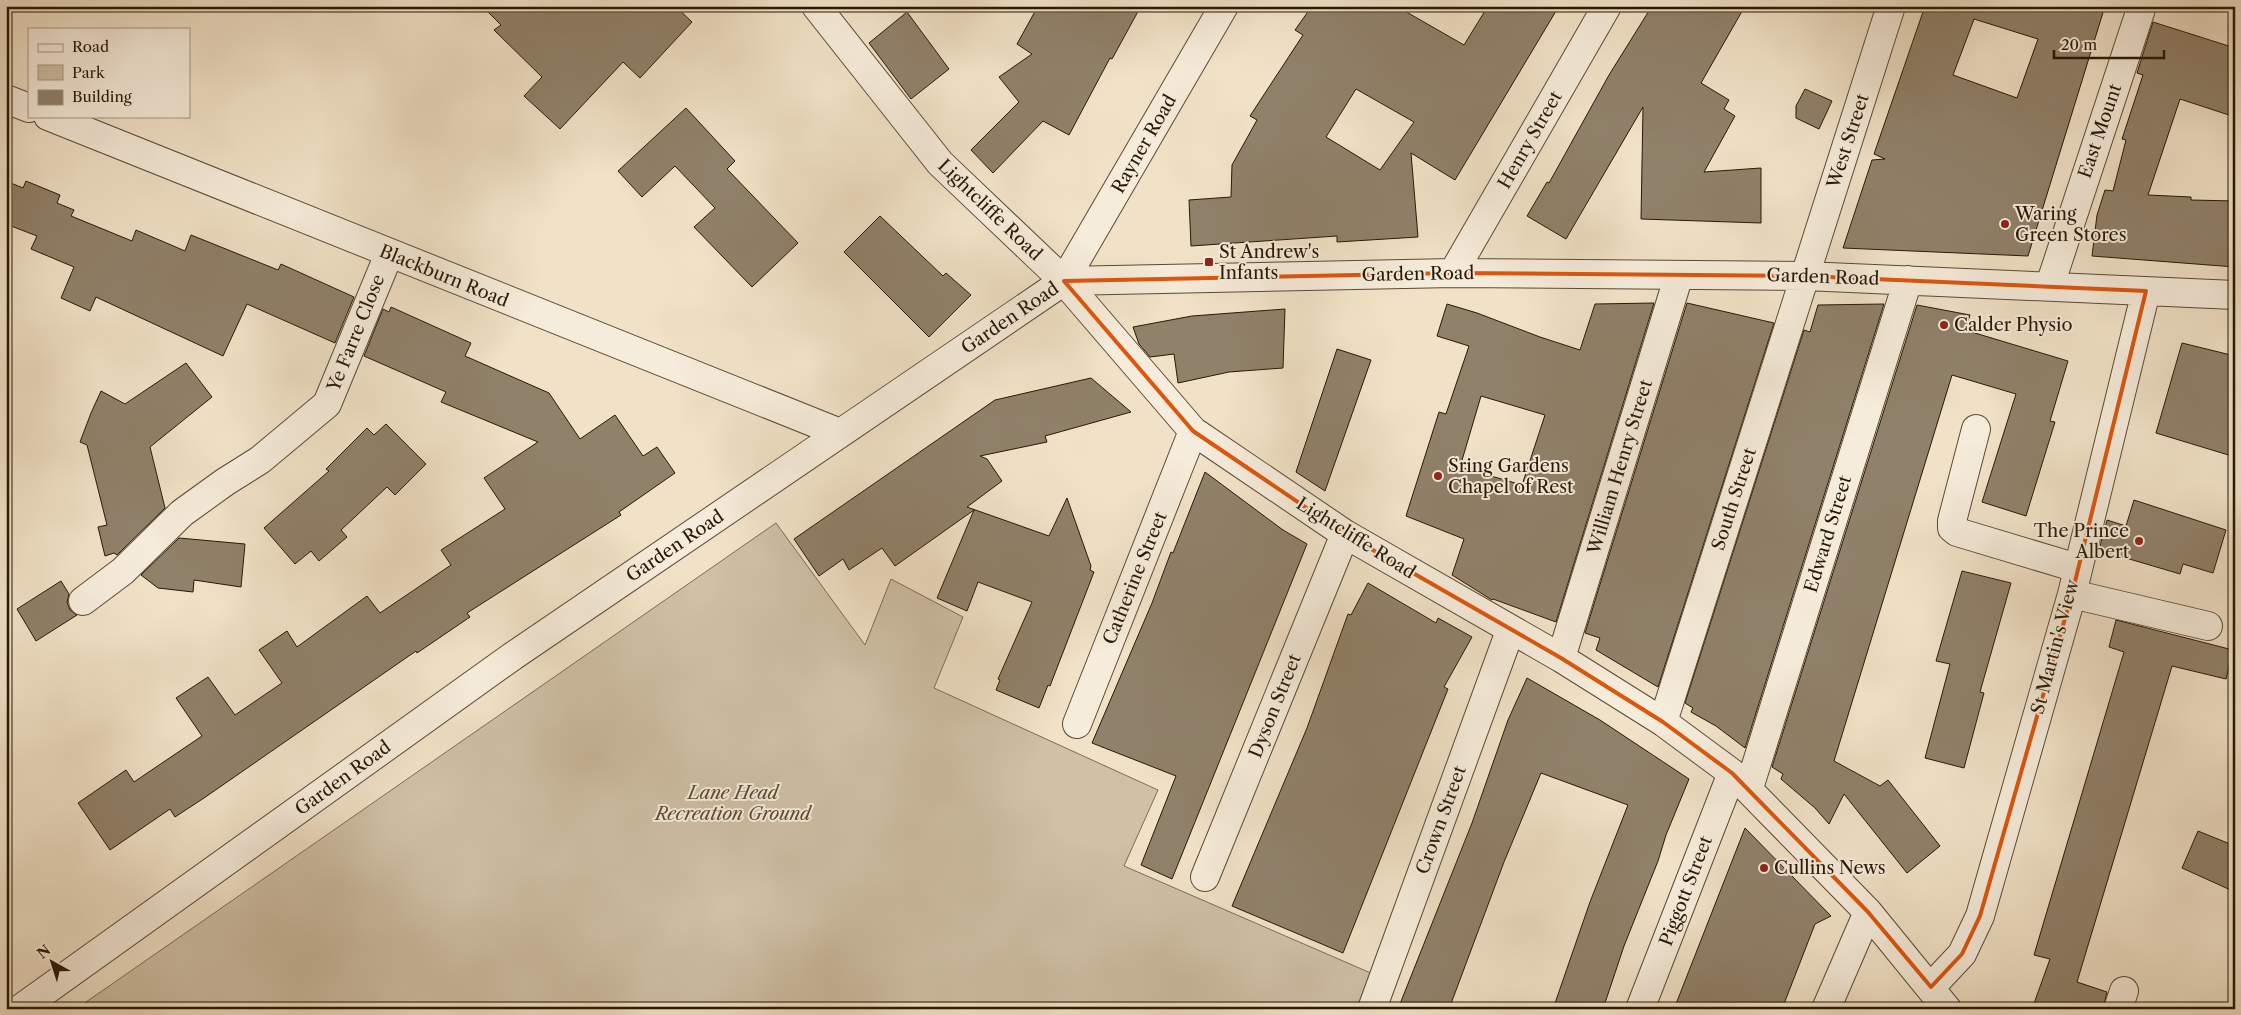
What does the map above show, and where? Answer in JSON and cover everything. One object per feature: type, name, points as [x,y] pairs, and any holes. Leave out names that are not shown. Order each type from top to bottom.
[{"type":"street","name":"Lightcliffe Road","points":[[816,6],[940,163],[1064,281],[1193,431],[1345,534],[1510,631],[1561,658],[1663,722],[1740,781],[1868,912],[1947,1009]]},
{"type":"street","name":"Rayner Road","points":[[1064,281],[1224,6]]},
{"type":"street","name":"Henry Street","points":[[1453,273],[1607,6]]},
{"type":"street","name":"West Street","points":[[1805,276],[1891,6]]},
{"type":"street","name":"East Mount","points":[[2050,285],[2142,6]]},
{"type":"street","points":[[6,99],[28,108]]},
{"type":"street","name":"Blackburn Road","points":[[53,118],[840,433]]},
{"type":"street","name":"Ye Farre Close","points":[[83,601],[123,571],[182,513],[224,482],[260,460],[327,404],[389,254]]},
{"type":"street","name":"Garden Road","points":[[20,1009],[513,656],[1064,281],[1453,273],[1805,276],[2050,285],[2146,292],[2235,295]]},
{"type":"street","name":"William Henry Street","points":[[1561,658],[1679,275]]},
{"type":"street","name":"South Street","points":[[1663,722],[1805,276]]},
{"type":"street","name":"Edward Street","points":[[1740,781],[1908,280]]},
{"type":"street","name":"St Martin's View","points":[[1931,987],[1962,954],[1980,916],[2074,581],[2146,292]]},
{"type":"street","points":[[1976,428],[1952,521],[1952,528],[2074,581],[2208,626]]},
{"type":"street","name":"Catherine Street","points":[[1077,724],[1193,431]]},
{"type":"street","name":"Dyson Street","points":[[1204,878],[1345,534]]},
{"type":"street","name":"Crown Street","points":[[1372,1009],[1510,631]]},
{"type":"street","name":"Piggott Street","points":[[1640,1009],[1740,781]]},
{"type":"street","points":[[1826,1009],[1868,912]]},
{"type":"highlighted area","points":[[1453,273],[1805,276],[2146,291],[2072,594],[1980,916],[1962,954],[1931,987],[1868,912],[1732,773],[1663,722],[1561,658],[1345,534],[1193,431],[1064,281]]},
{"type":"green space","name":"Lane Head Recreation Ground","points":[[776,523],[865,645],[891,579],[963,617],[934,688],[1158,790],[1124,866],[1373,974],[1358,1009],[76,1009]]},
{"type":"building","points":[[482,6],[675,6],[692,22],[640,78],[623,62],[560,129],[524,96],[542,77],[494,30],[501,25]]},
{"type":"building","points":[[1038,6],[1141,6],[1112,59],[1110,58],[1069,135],[1043,121],[993,173],[971,150],[1019,102],[999,77],[1032,54],[1017,44]]},
{"type":"building","points":[[1312,6],[1396,6],[1464,45],[1488,6],[1559,6],[1455,180],[1411,153],[1418,237],[1337,242],[1337,236],[1191,246],[1189,200],[1231,197],[1232,165],[1257,120],[1250,116],[1303,35],[1295,30]],"holes":[[[1356,89],[1414,122],[1380,170],[1326,137]]]},
{"type":"building","points":[[1652,6],[1745,6],[1701,83],[1729,100],[1724,109],[1735,116],[1704,172],[1761,168],[1761,223],[1641,219],[1643,107],[1566,239],[1527,216],[1547,182],[1549,183],[1609,75]]},
{"type":"building","points":[[1925,6],[2105,6],[2028,256],[1843,248],[1872,160],[1885,159],[1874,154]],"holes":[[[1974,19],[2038,39],[2017,98],[1953,75]]]},
{"type":"building","points":[[907,12],[949,69],[911,99],[869,43]]},
{"type":"building","points":[[2153,22],[2235,48],[2235,117],[2180,99],[2148,195],[2191,197],[2191,200],[2235,201],[2235,267],[2092,256],[2097,215],[2105,190],[2113,191],[2126,140],[2122,139],[2143,75],[2137,73]]},
{"type":"building","points":[[1805,89],[1832,101],[1819,129],[1796,118],[1796,106]]},
{"type":"building","points":[[686,108],[735,161],[727,169],[798,243],[752,287],[694,227],[715,208],[675,166],[642,197],[618,171]]},
{"type":"building","points":[[6,181],[23,188],[26,181],[60,195],[57,203],[74,210],[71,216],[132,241],[136,230],[185,251],[191,235],[278,270],[281,264],[354,297],[335,343],[247,304],[223,356],[96,297],[90,311],[61,298],[74,267],[31,249],[37,236],[6,224]]},
{"type":"building","points":[[880,216],[943,276],[946,273],[971,295],[929,337],[844,252]]},
{"type":"building","points":[[1654,303],[1556,622],[1492,600],[1452,575],[1464,539],[1406,516],[1439,412],[1446,414],[1469,346],[1437,336],[1447,304],[1580,350],[1595,304]],"holes":[[[1481,396],[1545,415],[1522,485],[1460,467]]]},
{"type":"building","points":[[1687,303],[1774,323],[1658,687],[1596,650],[1600,638],[1585,633]]},
{"type":"building","points":[[1884,304],[1745,748],[1716,726],[1691,712],[1693,708],[1685,703],[1804,330],[1810,332],[1818,305]]},
{"type":"building","points":[[1917,305],[1970,315],[1965,330],[2068,361],[2050,421],[2055,422],[2026,516],[1982,502],[2016,394],[1952,375],[1834,761],[1880,786],[1888,780],[1940,846],[1907,873],[1844,794],[1829,824],[1815,808],[1781,779],[1783,774],[1772,767]]},
{"type":"building","points":[[391,307],[471,343],[465,356],[549,393],[580,439],[615,415],[643,456],[657,447],[675,473],[619,512],[621,515],[467,613],[470,617],[417,653],[416,651],[204,798],[175,817],[170,809],[110,850],[78,803],[126,770],[134,782],[202,736],[176,698],[208,677],[235,715],[282,683],[259,650],[287,631],[297,647],[367,596],[380,613],[451,565],[441,550],[505,509],[484,478],[538,442],[441,402],[446,392],[364,356],[383,309],[389,312]]},
{"type":"building","points":[[1285,309],[1283,368],[1229,372],[1178,383],[1174,354],[1150,357],[1139,344],[1133,327],[1192,316]]},
{"type":"building","points":[[2182,343],[2235,356],[2235,457],[2156,433]]},
{"type":"building","points":[[1337,349],[1371,360],[1325,491],[1296,472]]},
{"type":"building","points":[[186,363],[212,397],[150,447],[165,508],[117,555],[114,553],[105,556],[98,527],[107,525],[87,445],[80,442],[91,413],[101,391],[125,404]]},
{"type":"building","points":[[1091,378],[1131,412],[1045,436],[1047,442],[980,456],[987,459],[1002,481],[967,507],[1049,536],[1067,498],[1091,566],[1090,570],[1094,572],[1050,686],[1048,685],[1039,708],[996,690],[1000,680],[998,679],[1032,602],[978,582],[967,611],[937,598],[974,510],[895,566],[882,548],[849,570],[843,559],[819,576],[794,539],[995,400]]},
{"type":"building","points":[[386,424],[426,464],[395,495],[387,487],[341,530],[347,537],[319,561],[311,551],[295,564],[264,528],[329,471],[326,469],[367,428],[374,435]]},
{"type":"building","points":[[1205,472],[1283,530],[1307,544],[1172,879],[1141,865],[1176,776],[1092,743],[1152,603],[1171,552],[1173,553]]},
{"type":"building","name":"The Prince Albert","points":[[2134,500],[2226,530],[2213,573],[2183,564],[2180,574],[2099,550],[2107,520],[2126,526]]},
{"type":"building","points":[[179,538],[245,544],[241,587],[194,580],[193,592],[158,588],[141,575]]},
{"type":"building","points":[[1962,571],[2011,583],[1980,692],[1984,693],[1964,768],[1925,758],[1950,664],[1936,661]]},
{"type":"building","points":[[61,581],[69,594],[67,602],[70,610],[77,615],[36,641],[17,609]]},
{"type":"building","points":[[1368,583],[1436,623],[1438,618],[1472,637],[1444,687],[1448,689],[1343,953],[1232,906],[1307,728],[1348,614],[1351,615]]},
{"type":"building","points":[[2116,620],[2233,650],[2226,679],[2172,666],[2077,982],[2107,992],[2103,1009],[2032,1009],[2050,959],[2034,955],[2124,652],[2109,647]]},
{"type":"building","points":[[1527,678],[1600,720],[1689,779],[1624,946],[1606,1000],[1602,1009],[1553,1009],[1590,902],[1628,805],[1541,773],[1504,862],[1449,1009],[1398,1009],[1472,823],[1508,720]]},
{"type":"building","points":[[1745,828],[1831,916],[1815,924],[1782,1009],[1674,1009]]},
{"type":"building","points":[[2198,831],[2235,846],[2235,892],[2182,868]]},
{"type":"place","name":"Waring Green Stores","points":[[2005,224]]},
{"type":"place","name":"St Andrew's Infants","points":[[1209,262]]},
{"type":"place","name":"Calder Physio","points":[[1944,325]]},
{"type":"place","name":"Sring Gardens Chapel of Rest","points":[[1438,476]]},
{"type":"place","name":"The Prince Albert","points":[[2139,541]]},
{"type":"place","name":"Cullins News","points":[[1764,868]]}]
